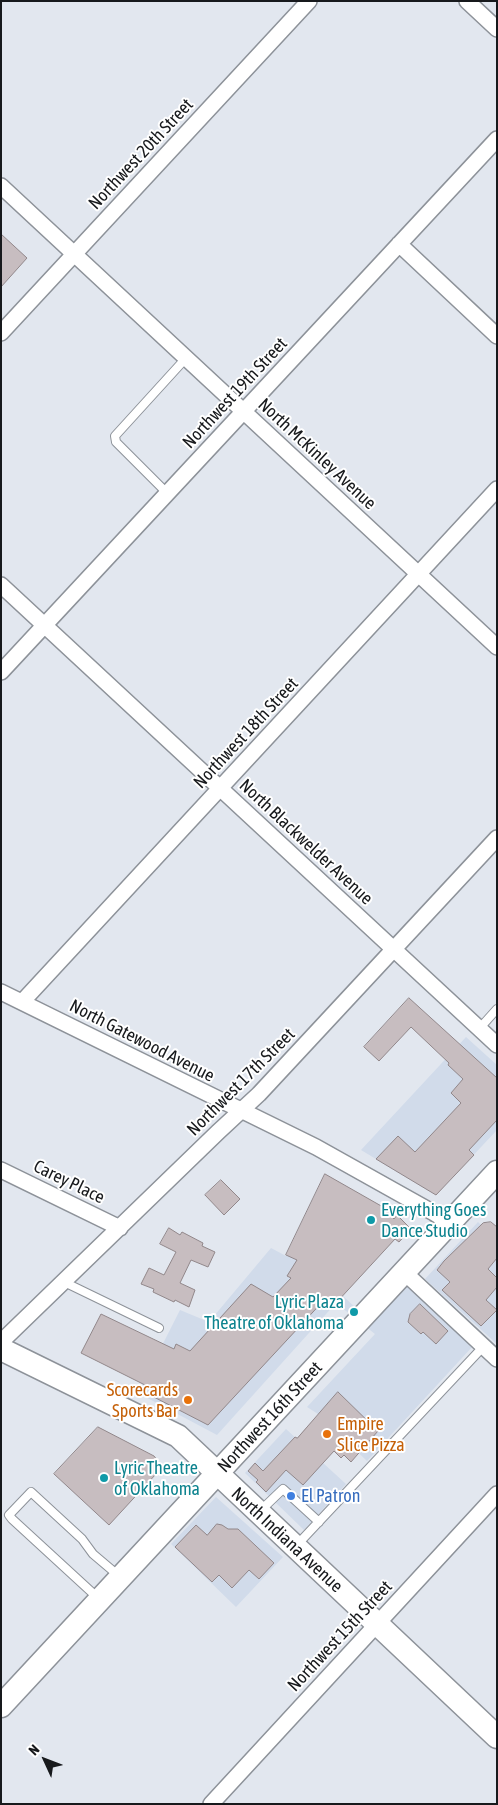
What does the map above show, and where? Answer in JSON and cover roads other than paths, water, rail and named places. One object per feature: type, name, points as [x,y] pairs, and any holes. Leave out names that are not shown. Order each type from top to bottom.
[{"type":"street","name":"Northwest 20th Street","points":[[1,333],[309,1]]},
{"type":"street","points":[[467,1],[497,29]]},
{"type":"street","name":"Northwest 19th Street","points":[[1,672],[497,139]]},
{"type":"street","name":"North McKinley Avenue","points":[[1,186],[497,647]]},
{"type":"street","points":[[399,244],[497,336]]},
{"type":"street","name":"Northwest 18th Street","points":[[22,1002],[497,489]]},
{"type":"street","name":"North Blackwelder Avenue","points":[[1,585],[497,1045]]},
{"type":"street","name":"Northwest 17th Street","points":[[1,1342],[259,1094],[497,838]]},
{"type":"street","name":"North Gatewood Avenue","points":[[1,992],[353,1167],[450,1223]]},
{"type":"street","name":"Carey Place","points":[[1,1170],[120,1228]]},
{"type":"street","name":"Northwest 16th Street","points":[[1,1706],[496,1174]]},
{"type":"street","points":[[404,1272],[497,1359]]},
{"type":"street","name":"North Indiana Avenue","points":[[1,1349],[178,1436],[497,1737]]},
{"type":"street","name":"Northwest 15th Street","points":[[211,1804],[497,1494]]},
{"type":"lane","points":[[167,493],[116,442],[115,436],[186,358]]},
{"type":"lane","points":[[479,1029],[497,1009]]},
{"type":"lane","points":[[64,1282],[159,1328]]},
{"type":"lane","points":[[295,1547],[484,1347]]},
{"type":"lane","points":[[259,1513],[283,1489],[319,1522]]},
{"type":"lane","points":[[100,1599],[9,1515],[31,1492],[120,1577]]},
{"type":"place","name":"Everything Goes Dance Studio","points":[[371,1220]]},
{"type":"place","name":"Lyric Plaza Theatre of Oklahoma","points":[[354,1312]]},
{"type":"place","name":"Scorecards Sports Bar","points":[[188,1400]]},
{"type":"place","name":"Empire Slice Pizza","points":[[327,1434]]},
{"type":"place","name":"Lyric Theatre of Oklahoma","points":[[104,1478]]},
{"type":"place","name":"El Patron","points":[[291,1496]]}]
